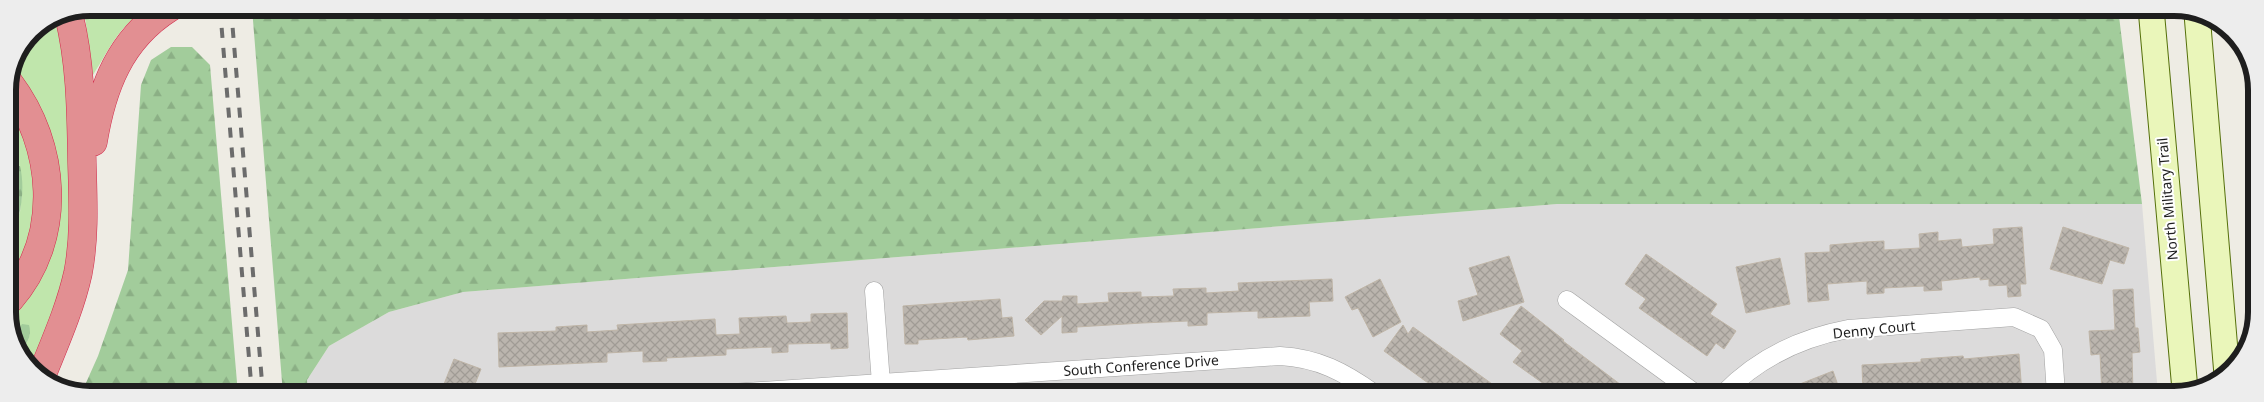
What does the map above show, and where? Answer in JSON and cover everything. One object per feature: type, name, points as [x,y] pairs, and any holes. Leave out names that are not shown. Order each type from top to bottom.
[{"type":"highway","points":[[44,369],[62,326],[78,272],[83,208],[98,116],[111,74],[123,50],[135,35],[159,16]]},
{"type":"highway","points":[[70,20],[75,42],[80,83],[83,208]]},
{"type":"highway","points":[[16,93],[34,122],[43,150],[48,189],[46,221],[37,253],[23,282],[16,291]]},
{"type":"main road","name":"North Military Trail","points":[[2152,16],[2185,384]]},
{"type":"main road","points":[[2197,20],[2226,364]]},
{"type":"street","points":[[874,291],[881,383]]},
{"type":"street","points":[[1567,300],[1685,386]]},
{"type":"street","name":"Denny Court","points":[[1730,386],[1765,359],[1797,343],[1831,332],[1848,329],[2014,317],[2041,329],[2053,350],[2055,386]]},
{"type":"street","name":"South Conference Drive","points":[[836,386],[1280,356],[1304,358],[1326,364],[1363,386]]},
{"type":"shaded area","points":[[1557,204],[2142,204],[2157,386],[307,386],[307,380],[329,346],[389,312],[463,292]]},
{"type":"green space","points":[[136,16],[121,31],[93,75],[85,17]]},
{"type":"green space","points":[[253,16],[2119,16],[2142,204],[1557,204],[463,292],[389,312],[329,346],[307,380],[307,386],[282,386]]},
{"type":"green space","points":[[57,25],[65,50],[72,254],[36,362],[25,346],[29,339],[28,325],[19,333],[16,298],[53,228],[17,81],[22,62],[29,49],[38,38]]},
{"type":"green space","points":[[171,47],[192,47],[210,65],[237,386],[85,385],[98,356],[128,270],[141,85],[151,60]]},
{"type":"green space","points":[[16,114],[38,172],[33,232],[16,270],[16,224],[20,212],[22,184],[16,174]]},
{"type":"green space","points":[[16,166],[20,166],[22,196],[16,226]]},
{"type":"green space","points":[[22,324],[29,325],[30,335],[24,345],[20,336],[19,329]]},
{"type":"building","points":[[2022,227],[2026,284],[2020,284],[2021,296],[2008,297],[2007,285],[1989,286],[1989,279],[1980,280],[1980,277],[1941,281],[1942,290],[1924,291],[1924,286],[1884,288],[1884,293],[1867,294],[1867,281],[1827,284],[1829,300],[1808,302],[1805,253],[1830,252],[1830,245],[1884,241],[1884,250],[1920,248],[1919,234],[1938,232],[1938,241],[1961,239],[1962,247],[1994,244],[1993,229]]},
{"type":"building","points":[[2063,227],[2129,248],[2124,264],[2110,260],[2102,284],[2050,269]]},
{"type":"building","points":[[1646,254],[1717,304],[1710,314],[1736,331],[1724,349],[1716,343],[1707,356],[1639,308],[1646,299],[1625,284]]},
{"type":"building","points":[[1509,256],[1524,302],[1463,321],[1458,301],[1478,295],[1469,268]]},
{"type":"building","points":[[1780,258],[1790,304],[1746,313],[1736,267]]},
{"type":"building","points":[[1332,279],[1333,301],[1309,302],[1310,316],[1258,318],[1258,311],[1207,313],[1207,325],[1188,326],[1188,321],[1142,323],[1077,327],[1077,332],[1062,333],[1062,316],[1041,335],[1025,320],[1044,301],[1062,301],[1063,296],[1077,296],[1077,304],[1109,302],[1108,293],[1141,292],[1141,297],[1174,296],[1173,289],[1206,288],[1206,293],[1239,291],[1238,283]]},
{"type":"building","points":[[1380,279],[1401,322],[1373,337],[1358,308],[1352,310],[1345,297]]},
{"type":"building","points":[[2133,289],[2135,328],[2138,328],[2140,352],[2132,353],[2133,386],[2102,386],[2100,354],[2091,355],[2089,331],[2115,330],[2113,290]]},
{"type":"building","points":[[1000,299],[1002,318],[1012,317],[1014,336],[968,340],[967,337],[918,340],[918,344],[905,344],[903,306]]},
{"type":"building","points":[[1521,306],[1622,386],[1547,386],[1513,362],[1522,351],[1500,334]]},
{"type":"building","points":[[847,313],[848,348],[831,349],[831,343],[788,344],[788,352],[772,353],[772,347],[726,349],[726,355],[666,358],[667,361],[643,362],[643,351],[607,353],[607,362],[499,367],[498,333],[556,331],[556,327],[587,325],[587,332],[618,330],[617,325],[715,319],[716,335],[740,334],[739,318],[786,316],[787,323],[811,322],[811,314]]},
{"type":"building","points":[[1403,325],[1408,334],[1413,327],[1495,386],[1432,386],[1384,351]]},
{"type":"building","points":[[2019,354],[2021,386],[1863,386],[1862,365],[1921,362],[1921,359],[1963,356],[1964,359]]},
{"type":"building","points":[[454,359],[481,369],[474,386],[443,386]]},
{"type":"building","points":[[1833,371],[1838,386],[1795,386]]},
{"type":"railway","points":[[221,16],[251,386]]},
{"type":"railway","points":[[232,16],[262,386]]}]
